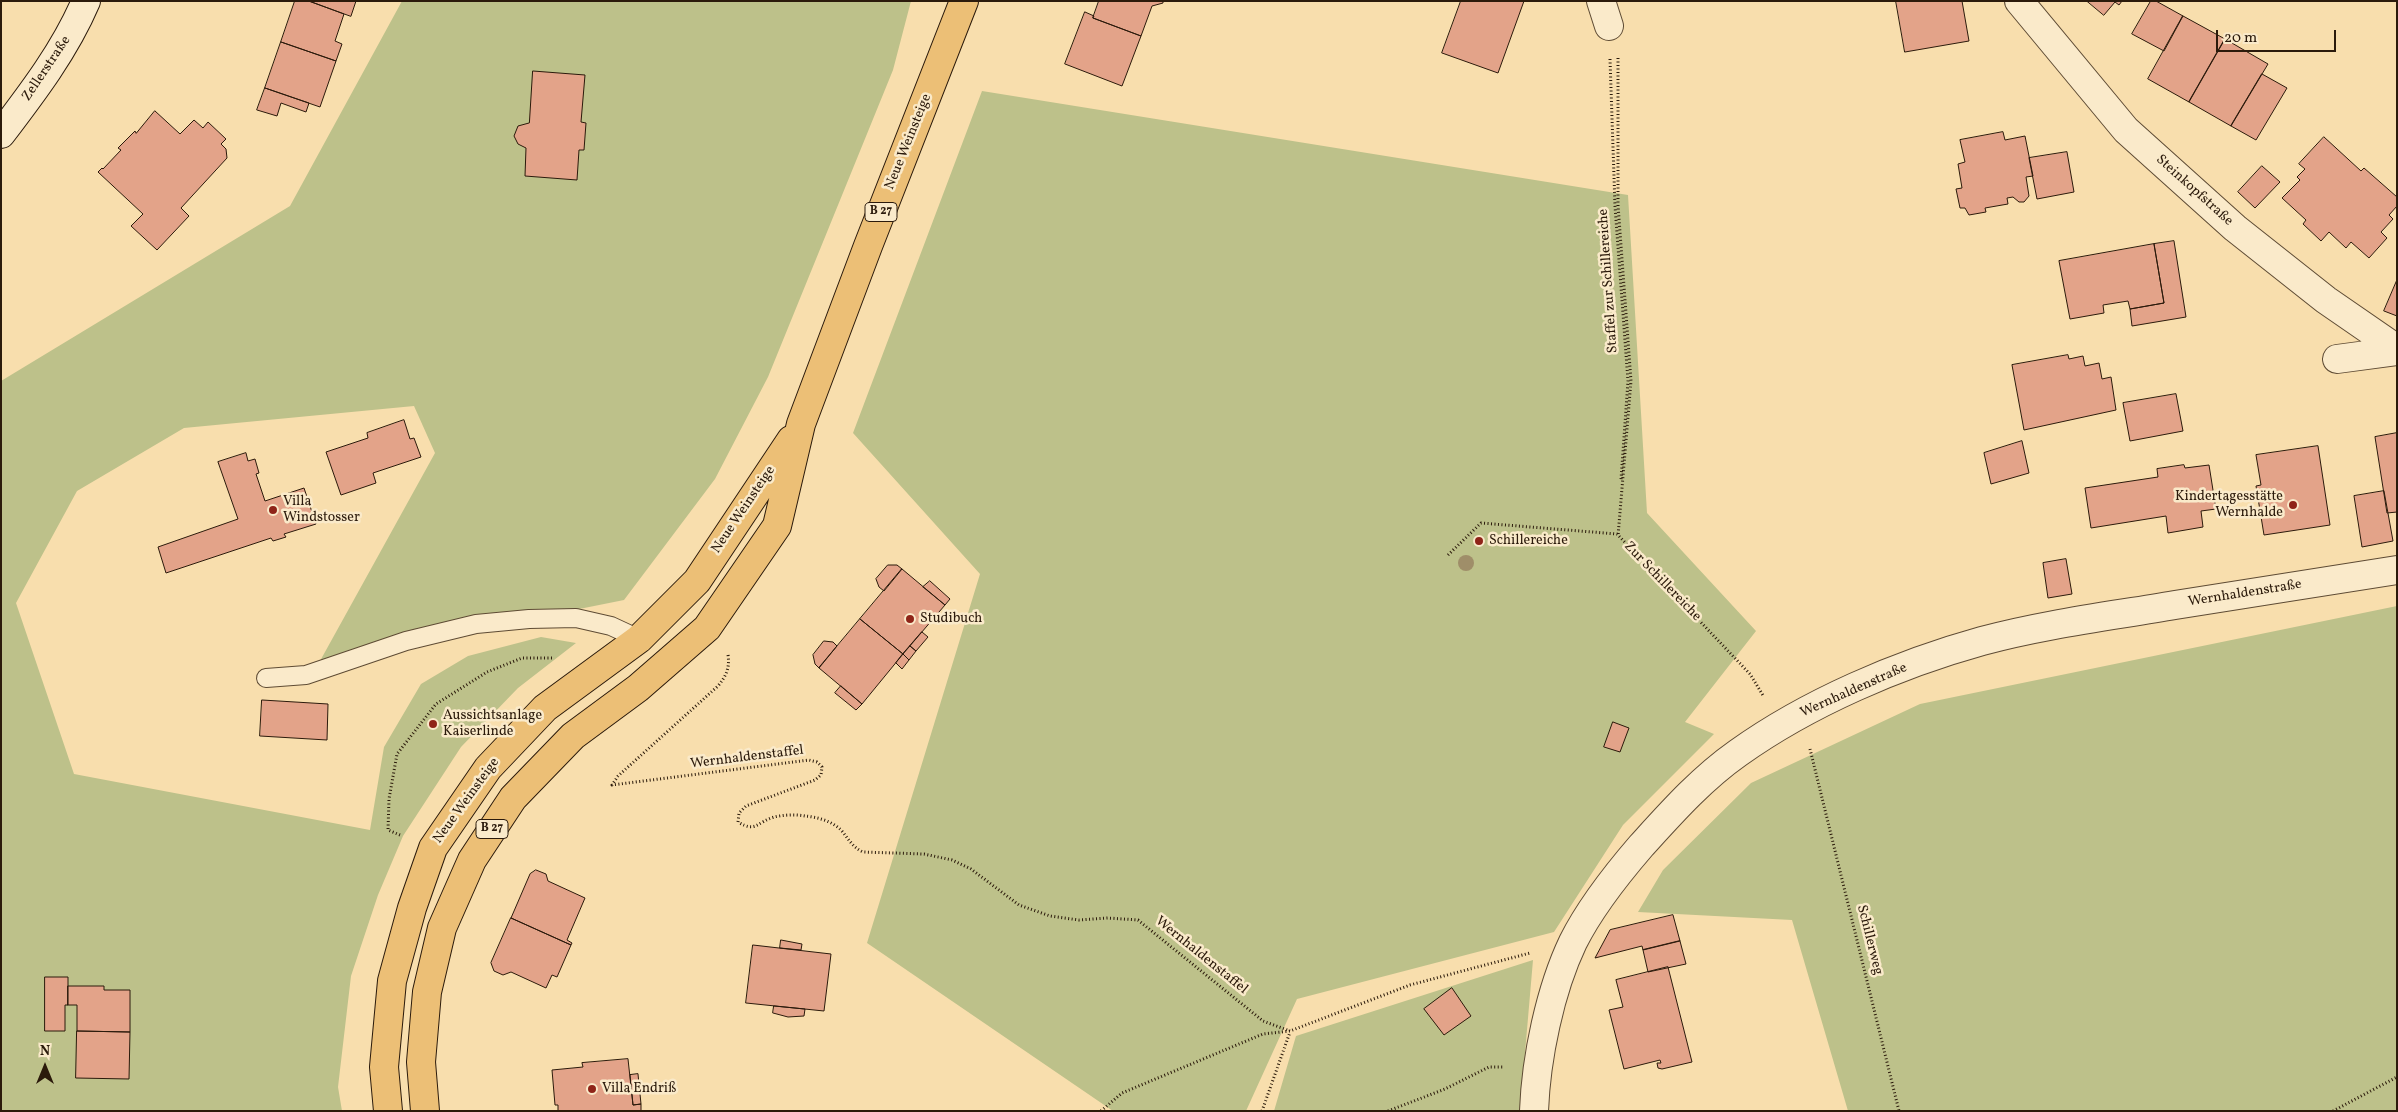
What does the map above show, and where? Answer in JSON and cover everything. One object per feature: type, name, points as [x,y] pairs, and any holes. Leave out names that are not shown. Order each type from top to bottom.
[{"type":"main road","name":"Neue Weinsteige","points":[[425,1111],[421,1062],[427,992],[442,928],[472,860],[513,798],[573,736],[638,688],[707,628],[777,526],[801,424],[964,1]]},
{"type":"main road","name":"Neue Weinsteige","points":[[388,1111],[384,1067],[392,981],[412,908],[433,848],[488,768],[545,708],[639,639],[697,581],[801,424]]},
{"type":"street","name":"Zellerstraße","points":[[1,134],[33,92],[74,28],[86,1]]},
{"type":"street","name":"Steinkopfstraße","points":[[2019,1],[2126,130],[2236,228],[2326,300],[2397,350]]},
{"type":"street","points":[[2337,358],[2397,350]]},
{"type":"street","name":"Wernhaldenstraße","points":[[1534,1111],[1543,1037],[1558,979],[1574,940],[1630,859],[1667,817],[1703,780],[1737,754],[1781,725],[1901,669],[1981,642],[2028,630],[2397,570]]},
{"type":"lane","points":[[266,678],[306,675],[406,641],[476,624],[529,619],[576,618],[611,626],[639,639]]},
{"type":"path","name":"Staffel zur Schillereiche","points":[[1605,14],[1615,206],[1628,381],[1617,535]]},
{"type":"path","points":[[1605,14],[1618,36],[1618,205],[1631,381],[1617,535]]},
{"type":"path","name":"Zur Schillereiche","points":[[1448,555],[1481,523],[1617,535],[1750,674],[1781,725]]},
{"type":"path","points":[[433,848],[388,830],[389,799],[397,754],[436,704],[487,672],[522,658],[560,658]]},
{"type":"path","name":"Wernhaldenstaffel","points":[[707,695],[618,776],[612,785],[809,760],[817,762],[822,767],[821,775],[815,780],[746,806],[739,813],[738,822],[747,827],[758,826],[772,818],[787,815],[805,816],[828,821],[840,828],[856,849],[863,852],[924,854],[952,860],[971,869],[1019,905],[1050,916],[1079,920],[1108,918],[1138,920],[1263,1020],[1290,1031]]},
{"type":"path","name":"Schillerweg","points":[[1816,775],[1899,1111]]},
{"type":"path","points":[[1101,1111],[1122,1093],[1263,1034],[1290,1031],[1410,985],[1574,940]]},
{"type":"path","points":[[1262,1111],[1290,1031]]},
{"type":"path","points":[[1388,1111],[1445,1089],[1489,1067],[1539,1069]]},
{"type":"path","points":[[2333,1111],[2397,1077]]},
{"type":"green space","points":[[402,1],[911,1],[893,70],[768,377],[715,479],[624,600],[320,661],[435,453],[414,406],[184,428],[77,491],[16,603],[74,774],[370,830],[384,747],[421,684],[468,656],[541,637],[576,643],[518,688],[461,747],[403,836],[378,895],[351,976],[338,1087],[342,1111],[1,1111],[1,381],[290,206]]},
{"type":"green space","points":[[982,91],[1628,195],[1647,513],[1756,631],[1685,722],[1714,734],[1623,825],[1554,932],[1297,999],[1246,1111],[1113,1111],[867,943],[980,574],[853,433]]},
{"type":"green space","points":[[2397,606],[2397,1111],[1848,1111],[1792,920],[1638,912],[1663,870],[1751,783],[1920,704]]},
{"type":"green space","points":[[1533,960],[1520,1111],[1274,1111],[1296,1036]]},
{"type":"building","points":[[295,1],[309,1],[344,14],[335,41],[342,44],[336,61],[281,42]]},
{"type":"building","points":[[309,1],[356,1],[351,16]]},
{"type":"building","points":[[1099,1],[1163,1],[1163,3],[1152,6],[1141,36],[1093,18]]},
{"type":"building","points":[[1461,1],[1524,1],[1498,73],[1442,53]]},
{"type":"building","points":[[1896,1],[1962,1],[1969,41],[1905,52]]},
{"type":"building","points":[[2087,1],[2122,1],[2119,5],[2115,2],[2104,15]]},
{"type":"building","points":[[2151,1],[2156,1],[2183,16],[2164,51],[2132,34]]},
{"type":"building","points":[[1085,12],[1094,16],[1093,18],[1141,36],[1122,86],[1065,64]]},
{"type":"building","points":[[2183,16],[2225,39],[2189,102],[2148,79]]},
{"type":"building","points":[[2225,39],[2268,64],[2231,126],[2189,102]]},
{"type":"building","points":[[281,42],[336,61],[320,107],[265,88]]},
{"type":"building","points":[[533,71],[585,75],[581,122],[586,123],[584,150],[579,150],[577,180],[525,176],[526,148],[518,144],[514,136],[518,126],[529,123]]},
{"type":"building","points":[[2262,74],[2287,88],[2256,140],[2231,126]]},
{"type":"building","points":[[265,88],[309,103],[306,112],[281,103],[277,116],[257,110]]},
{"type":"building","points":[[155,111],[180,134],[194,120],[203,128],[208,122],[226,139],[221,144],[226,149],[227,158],[181,208],[189,216],[157,250],[131,226],[143,214],[98,172],[121,150],[118,148],[135,131],[136,133]]},
{"type":"building","points":[[2003,132],[2005,140],[2025,136],[2033,176],[2026,177],[2029,196],[2024,202],[2019,202],[2013,197],[2007,198],[2008,204],[1985,208],[1986,212],[1969,215],[1965,208],[1960,208],[1956,189],[1962,188],[1958,164],[1965,162],[1960,140]]},
{"type":"building","points":[[2324,137],[2361,171],[2364,168],[2397,197],[2397,206],[2389,215],[2393,219],[2381,232],[2387,238],[2369,258],[2351,242],[2346,248],[2329,232],[2321,241],[2303,224],[2306,220],[2282,198],[2300,180],[2297,177],[2305,169],[2299,164]]},
{"type":"building","points":[[2067,152],[2074,192],[2037,199],[2029,158]]},
{"type":"building","points":[[2262,166],[2280,182],[2255,208],[2238,192]]},
{"type":"building","points":[[2174,241],[2186,317],[2132,326],[2130,309],[2164,303],[2154,244]]},
{"type":"building","points":[[2154,244],[2164,303],[2130,309],[2128,301],[2103,305],[2104,313],[2070,319],[2059,261]]},
{"type":"building","points":[[2397,280],[2397,316],[2384,311]]},
{"type":"building","points":[[2068,355],[2069,359],[2083,356],[2085,366],[2099,363],[2102,379],[2111,377],[2116,410],[2024,430],[2012,365]]},
{"type":"building","points":[[2176,394],[2183,431],[2130,441],[2123,403]]},
{"type":"building","points":[[404,420],[410,439],[414,438],[421,457],[373,473],[376,483],[341,495],[326,452],[368,438],[367,433]]},
{"type":"building","points":[[2397,433],[2397,512],[2387,513],[2375,437]]},
{"type":"building","points":[[2022,441],[2029,473],[1991,484],[1984,453]]},
{"type":"building","name":"Kindertagesstätte Wernhalde","points":[[2318,446],[2330,525],[2264,535],[2256,486],[2261,485],[2256,455]]},
{"type":"building","name":"Villa Windstosser","points":[[246,453],[248,461],[255,459],[259,473],[256,474],[265,501],[304,488],[316,524],[284,534],[286,537],[273,541],[271,538],[166,573],[158,547],[238,519],[218,462]]},
{"type":"building","points":[[2184,465],[2185,468],[2209,465],[2216,509],[2201,511],[2203,527],[2168,533],[2166,516],[2091,528],[2085,488],[2158,477],[2157,469]]},
{"type":"building","points":[[2384,491],[2393,541],[2362,547],[2354,496]]},
{"type":"building","points":[[2066,559],[2072,594],[2048,598],[2043,563]]},
{"type":"building","points":[[888,565],[897,565],[902,569],[884,591],[879,587],[876,579]]},
{"type":"building","points":[[902,569],[945,605],[903,654],[860,619]]},
{"type":"building","points":[[930,581],[950,599],[945,605],[923,587]]},
{"type":"building","points":[[860,619],[903,654],[862,704],[819,668]]},
{"type":"building","points":[[922,632],[928,637],[916,651],[910,646]]},
{"type":"building","points":[[824,641],[833,642],[837,646],[819,668],[815,664],[813,655]]},
{"type":"building","points":[[910,646],[916,651],[909,660],[903,654]]},
{"type":"building","points":[[903,654],[909,660],[902,669],[896,663]]},
{"type":"building","points":[[841,686],[862,704],[856,710],[835,693]]},
{"type":"building","points":[[262,700],[328,704],[327,740],[260,736]]},
{"type":"building","points":[[1613,722],[1629,728],[1620,752],[1604,747]]},
{"type":"building","points":[[536,870],[546,874],[548,881],[585,898],[567,940],[572,943],[571,945],[511,918],[530,874]]},
{"type":"building","points":[[1673,915],[1680,941],[1643,950],[1642,946],[1595,958],[1610,930]]},
{"type":"building","points":[[511,918],[571,945],[557,977],[552,975],[546,988],[511,972],[503,975],[494,971],[491,963]]},
{"type":"building","points":[[781,940],[802,944],[801,950],[780,948]]},
{"type":"building","points":[[1680,941],[1686,964],[1648,972],[1643,950]]},
{"type":"building","points":[[753,945],[831,954],[824,1011],[746,1003]]},
{"type":"building","points":[[1668,967],[1692,1062],[1662,1069],[1658,1068],[1657,1063],[1661,1063],[1660,1060],[1624,1069],[1609,1010],[1623,1007],[1616,980]]},
{"type":"building","points":[[45,977],[68,977],[68,1005],[65,1005],[65,1031],[45,1031]]},
{"type":"building","points":[[68,986],[104,986],[104,990],[130,990],[130,1032],[77,1031],[77,1005],[68,1005]]},
{"type":"building","points":[[1452,988],[1471,1016],[1444,1035],[1424,1009]]},
{"type":"building","points":[[774,1006],[805,1009],[804,1016],[788,1017],[773,1013]]},
{"type":"building","points":[[77,1031],[130,1032],[129,1079],[76,1078]]},
{"type":"building","name":"Villa Endriß","points":[[628,1059],[633,1105],[641,1104],[641,1111],[558,1111],[558,1105],[555,1105],[552,1070],[583,1067],[582,1063]]},
{"type":"building","points":[[638,1074],[641,1104],[633,1105],[630,1075]]},
{"type":"place","name":"Kindertagesstätte Wernhalde","points":[[2293,505]]},
{"type":"place","name":"Villa Windstosser","points":[[273,510]]},
{"type":"place","name":"Schillereiche","points":[[1479,541]]},
{"type":"place","name":"Studibuch","points":[[910,619]]},
{"type":"place","name":"Aussichtsanlage Kaiserlinde","points":[[433,724]]},
{"type":"place","name":"Villa Endriß","points":[[592,1089]]}]
